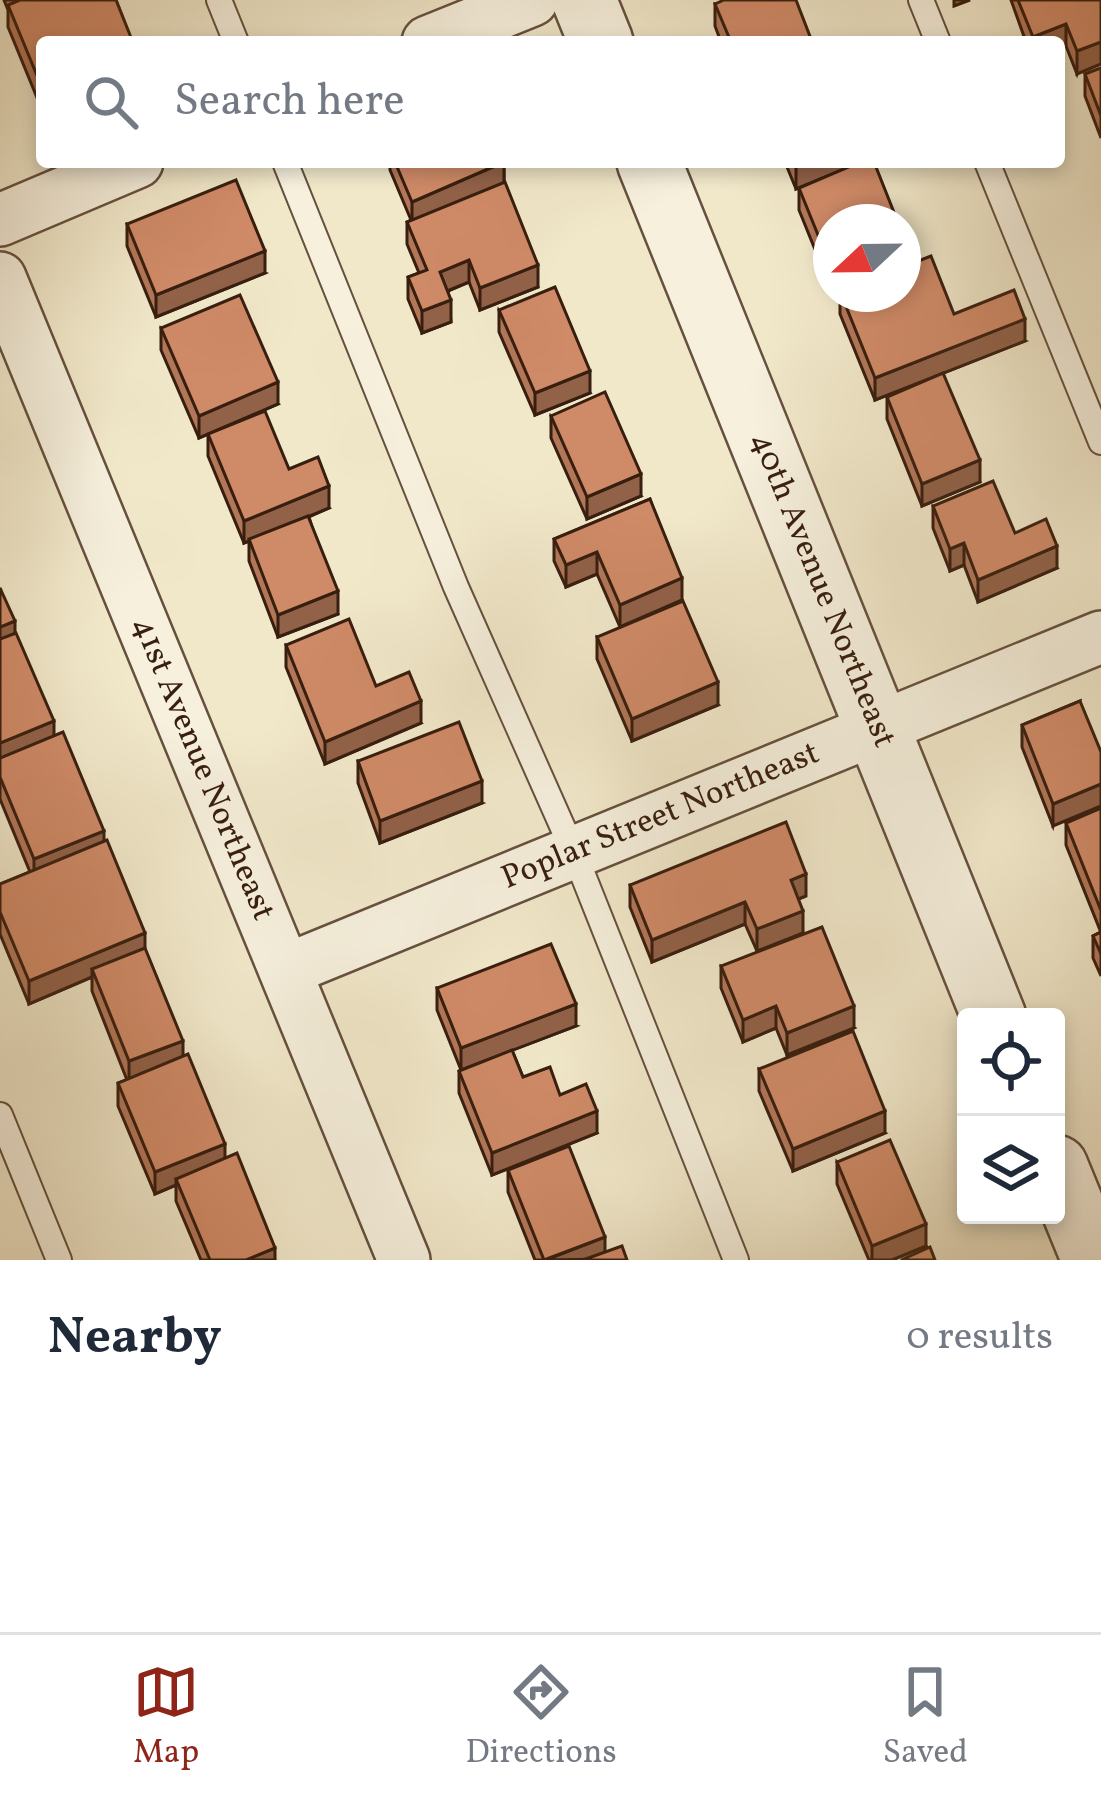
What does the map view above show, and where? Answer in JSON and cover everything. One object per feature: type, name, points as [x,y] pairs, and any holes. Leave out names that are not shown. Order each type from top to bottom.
[{"type":"street","points":[[443,36],[532,0]]},
{"type":"street","points":[[584,0],[599,36]]},
{"type":"street","points":[[0,220],[122,168]]},
{"type":"street","name":"40th Avenue Northeast","points":[[651,168],[990,1008]]},
{"type":"street","name":"41st Avenue Northeast","points":[[0,278],[404,1260]]},
{"type":"street","name":"Poplar Street Northeast","points":[[286,970],[575,856],[1101,637]]},
{"type":"street","points":[[1065,1189],[1094,1260]]},
{"type":"lane","points":[[219,0],[234,36]]},
{"type":"lane","points":[[921,0],[936,36]]},
{"type":"lane","points":[[287,168],[456,587],[575,856],[736,1260]]},
{"type":"lane","points":[[989,168],[1101,442]]},
{"type":"lane","points":[[0,1115],[59,1260]]},
{"type":"building","points":[[20,0],[116,0],[130,36],[36,36],[36,73],[8,5]]},
{"type":"building","points":[[796,0],[810,36],[728,36],[715,4]]},
{"type":"building","points":[[1018,0],[1101,0],[1101,42],[1077,51],[1066,24],[1033,36]]},
{"type":"building","points":[[1101,68],[1101,116],[1085,74]]},
{"type":"building","points":[[398,168],[490,168],[412,202]]},
{"type":"building","points":[[846,168],[876,168],[891,204],[813,204],[813,223],[799,188]]},
{"type":"building","points":[[236,180],[265,251],[156,295],[127,224]]},
{"type":"building","points":[[505,182],[538,265],[480,288],[469,260],[440,272],[451,300],[422,311],[408,277],[427,270],[407,222]]},
{"type":"building","points":[[931,256],[954,314],[1014,290],[1025,319],[875,378],[848,312],[921,312],[921,260]]},
{"type":"building","points":[[555,287],[590,371],[535,393],[499,310]]},
{"type":"building","points":[[240,295],[278,382],[199,416],[161,328]]},
{"type":"building","points":[[943,373],[980,460],[922,484],[887,397]]},
{"type":"building","points":[[605,392],[641,474],[587,497],[551,416]]},
{"type":"building","points":[[265,411],[289,469],[318,457],[329,486],[244,521],[208,434]]},
{"type":"building","points":[[993,481],[1015,533],[1046,519],[1057,546],[978,580],[964,543],[950,549],[933,506]]},
{"type":"building","points":[[650,499],[682,578],[620,605],[597,552],[566,565],[554,539]]},
{"type":"building","points":[[308,516],[338,591],[278,615],[249,539]]},
{"type":"building","points":[[0,588],[15,621],[0,627]]},
{"type":"building","points":[[683,601],[718,682],[632,719],[597,637]]},
{"type":"building","points":[[349,619],[376,686],[409,672],[421,701],[325,742],[286,645]]},
{"type":"building","points":[[16,633],[54,721],[0,743],[0,639]]},
{"type":"building","points":[[1080,701],[1101,752],[1101,784],[1053,804],[1022,725]]},
{"type":"building","points":[[459,722],[482,781],[380,821],[358,761]]},
{"type":"building","points":[[63,732],[104,831],[34,859],[0,777],[0,758]]},
{"type":"building","points":[[1101,808],[1101,907],[1100,908],[1066,823]]},
{"type":"building","points":[[786,822],[806,874],[791,880],[803,911],[757,929],[745,902],[652,940],[630,885]]},
{"type":"building","points":[[107,840],[145,933],[29,981],[0,912],[0,884]]},
{"type":"building","points":[[822,927],[854,1006],[787,1033],[776,1006],[743,1020],[721,966]]},
{"type":"building","points":[[551,944],[576,1004],[461,1048],[437,988]]},
{"type":"building","points":[[145,948],[183,1041],[129,1061],[92,969]]},
{"type":"building","points":[[853,1031],[885,1111],[793,1149],[759,1069]]},
{"type":"building","points":[[512,1050],[523,1077],[550,1067],[560,1095],[586,1084],[597,1111],[492,1153],[459,1071]]},
{"type":"building","points":[[188,1054],[225,1144],[155,1172],[118,1083]]},
{"type":"building","points":[[890,1140],[926,1224],[872,1246],[837,1162]]},
{"type":"building","points":[[569,1146],[605,1237],[544,1260],[508,1170]]},
{"type":"building","points":[[237,1153],[275,1248],[246,1260],[210,1260],[176,1179]]},
{"type":"building","points":[[622,1246],[627,1260],[583,1260]]},
{"type":"building","points":[[930,1247],[935,1260],[901,1260]]}]
